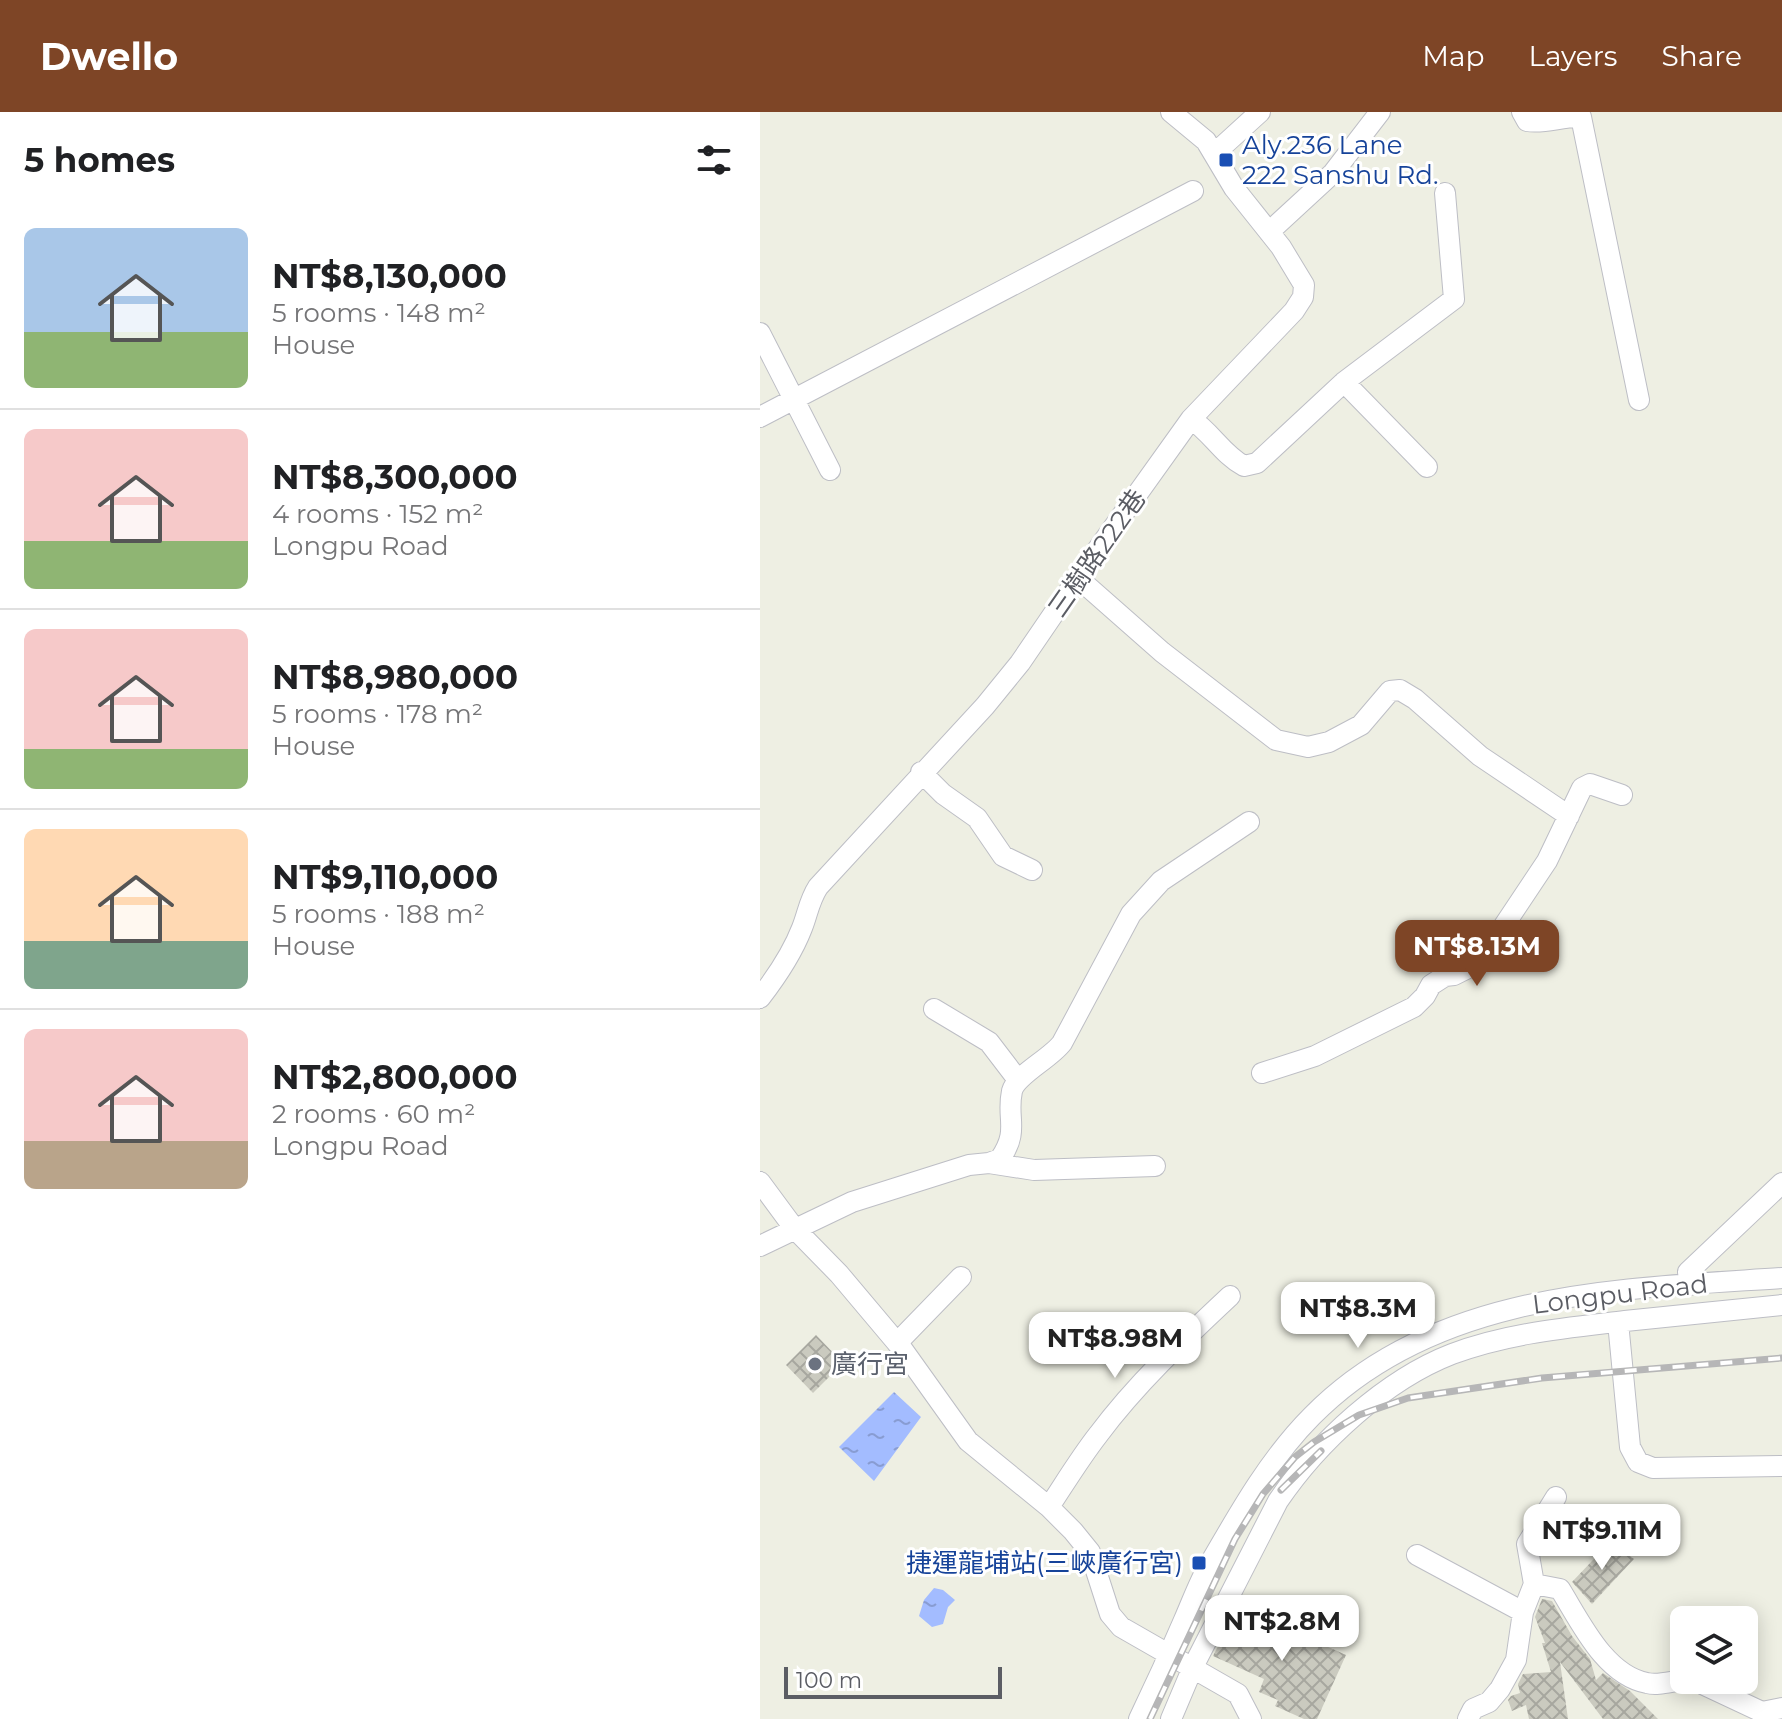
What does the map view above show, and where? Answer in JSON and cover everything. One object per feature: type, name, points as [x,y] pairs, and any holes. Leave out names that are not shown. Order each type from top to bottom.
[{"type":"street","name":"三樹路222巷","points":[[760,998],[781,971],[803,926],[808,902],[818,887],[985,706],[1020,663],[1191,419],[1294,311],[1303,297],[1304,285],[1269,232],[1234,188],[1206,141],[1171,112]]},
{"type":"street","points":[[1214,154],[1260,112]]},
{"type":"street","points":[[1269,232],[1333,173],[1380,112]]},
{"type":"street","points":[[1522,112],[1527,121],[1540,123],[1567,116],[1581,117],[1639,400]]},
{"type":"street","points":[[760,417],[1193,191]]},
{"type":"street","points":[[1191,419],[1204,427],[1237,462],[1244,466],[1257,463],[1344,382],[1454,299],[1445,193]]},
{"type":"street","points":[[760,333],[830,470]]},
{"type":"street","points":[[1344,382],[1427,467]]},
{"type":"street","points":[[1078,578],[1162,652],[1276,740],[1308,747],[1329,742],[1361,725],[1390,691],[1400,690],[1415,699],[1480,756],[1569,816]]},
{"type":"street","points":[[921,772],[943,794],[977,818],[1003,856],[1032,870]]},
{"type":"street","points":[[1262,1073],[1315,1056],[1414,1007],[1431,985],[1476,964],[1547,861],[1582,788],[1590,784],[1622,795]]},
{"type":"street","points":[[760,1246],[852,1202],[969,1165],[1000,1159],[1012,1136],[1012,1091],[1018,1080],[1053,1055],[1062,1043],[1131,914],[1161,881],[1249,822]]},
{"type":"street","points":[[934,1009],[989,1042],[1018,1080]]},
{"type":"street","points":[[989,1163],[1034,1170],[1155,1166]]},
{"type":"street","points":[[760,1182],[794,1228],[839,1274],[897,1343],[968,1441],[1049,1507],[1090,1552],[1110,1614],[1121,1627],[1238,1694],[1251,1719]]},
{"type":"street","points":[[1690,1285],[1688,1272],[1782,1183]]},
{"type":"street","points":[[897,1343],[961,1277]]},
{"type":"street","name":"Longpu Road","points":[[1139,1719],[1207,1567],[1270,1465],[1312,1416],[1347,1384],[1382,1360],[1435,1333],[1507,1309],[1574,1295],[1782,1278]]},
{"type":"street","points":[[1049,1507],[1098,1435],[1131,1396],[1168,1354],[1230,1296]]},
{"type":"street","name":"Longpu Road","points":[[1171,1719],[1193,1667],[1278,1501],[1311,1458],[1361,1410],[1451,1355],[1527,1332],[1782,1305]]},
{"type":"street","points":[[1618,1322],[1630,1447],[1638,1462],[1653,1468],[1782,1466]]},
{"type":"street","points":[[1466,1719],[1473,1709],[1489,1702],[1516,1660],[1523,1612],[1534,1584],[1527,1544],[1556,1497]]},
{"type":"street","points":[[1417,1555],[1523,1612]]},
{"type":"street","points":[[1534,1584],[1560,1589],[1597,1646],[1625,1676],[1650,1684],[1670,1682]]},
{"type":"street","points":[[1724,1694],[1762,1712],[1782,1708]]},
{"type":"water","points":[[894,1392],[921,1417],[874,1481],[839,1447]]},
{"type":"water","points":[[934,1588],[943,1590],[955,1600],[948,1607],[943,1624],[932,1627],[919,1616],[924,1600]]},
{"type":"building","name":"廣行宮","points":[[816,1335],[843,1363],[813,1393],[786,1365]]},
{"type":"building","points":[[1611,1541],[1634,1559],[1592,1604],[1572,1582]]},
{"type":"building","points":[[1542,1599],[1552,1601],[1572,1636],[1590,1659],[1596,1680],[1603,1673],[1630,1691],[1658,1719],[1603,1719],[1560,1662],[1568,1719],[1529,1719],[1526,1705],[1512,1711],[1508,1700],[1520,1693],[1518,1684],[1523,1674],[1551,1672],[1535,1617]]},
{"type":"building","points":[[1235,1613],[1250,1619],[1253,1613],[1346,1655],[1317,1719],[1304,1719],[1275,1706],[1278,1700],[1259,1692],[1264,1679],[1213,1656]]},
{"type":"railway","points":[[1150,1719],[1235,1539],[1263,1494],[1295,1457],[1359,1415],[1408,1398],[1542,1378],[1782,1358]]},
{"type":"railway","points":[[1281,1490],[1321,1451]]},
{"type":"place","name":"Aly.236 Lane 222 Sanshu Rd.","points":[[1226,160]]},
{"type":"place","name":"廣行宮","points":[[815,1364]]},
{"type":"place","name":"捷運龍埔站(三峽廣行宮)","points":[[1199,1563]]}]
